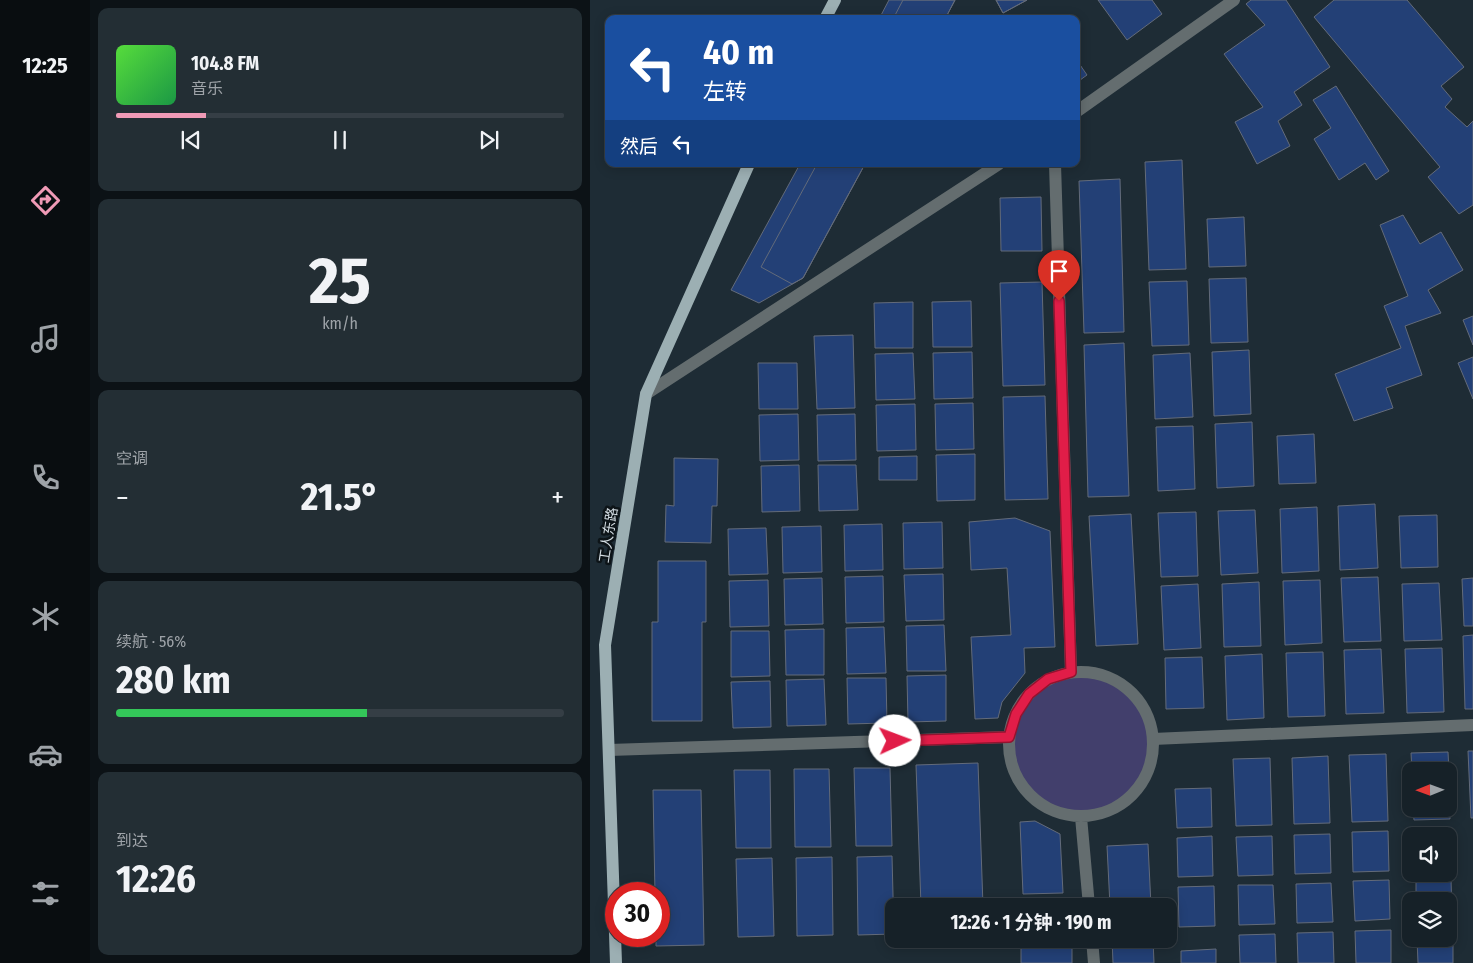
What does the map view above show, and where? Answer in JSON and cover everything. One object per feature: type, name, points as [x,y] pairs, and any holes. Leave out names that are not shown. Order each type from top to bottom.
[{"type":"main road","points":[[827,15],[835,0]]},
{"type":"main road","name":"工人东路","points":[[616,963],[605,645],[646,394],[748,167]]},
{"type":"street","points":[[1080,109],[1234,0]]},
{"type":"street","points":[[646,394],[994,167]]},
{"type":"street","points":[[1055,167],[1071,672]]},
{"type":"street","points":[[1071,672],[1095,672],[1117,681],[1136,696],[1148,716],[1153,739],[1152,762],[1142,784],[1126,802],[1105,813],[1081,817],[1058,813],[1037,801],[1020,783],[1011,761],[1009,737],[1016,714],[1029,694],[1048,679],[1071,672]]},
{"type":"street","points":[[1153,739],[1473,725]]},
{"type":"street","points":[[609,750],[1009,737]]},
{"type":"street","points":[[1081,817],[1088,898]]},
{"type":"street","points":[[1093,948],[1094,963]]},
{"type":"shaded area","points":[[1081,672],[1095,673],[1109,678],[1121,684],[1132,693],[1141,704],[1147,716],[1152,730],[1152,758],[1147,772],[1141,784],[1132,795],[1121,804],[1109,810],[1095,815],[1081,816],[1067,815],[1053,810],[1041,804],[1030,795],[1021,784],[1015,772],[1010,758],[1009,744],[1010,730],[1015,716],[1021,704],[1030,693],[1041,684],[1053,678],[1067,673]]},
{"type":"building","points":[[889,0],[955,0],[947,15],[881,15]]},
{"type":"building","points":[[903,0],[955,0],[947,15],[895,15]]},
{"type":"building","points":[[996,0],[1027,0],[1003,13]]},
{"type":"building","points":[[996,0],[1027,0],[1003,13]]},
{"type":"building","points":[[1098,0],[1152,0],[1162,14],[1127,40]]},
{"type":"building","points":[[1251,0],[1286,0],[1330,67],[1294,92],[1302,105],[1278,121],[1290,146],[1257,164],[1235,122],[1263,107],[1224,54],[1265,25],[1246,4]]},
{"type":"building","points":[[1334,0],[1407,0],[1464,67],[1441,86],[1452,99],[1445,107],[1467,127],[1473,121],[1473,205],[1459,214],[1428,177],[1440,167],[1314,17]]},
{"type":"building","points":[[1080,65],[1087,75],[1080,80]]},
{"type":"building","points":[[1336,86],[1389,171],[1376,180],[1365,163],[1339,180],[1314,139],[1331,128],[1313,100]]},
{"type":"building","points":[[1182,160],[1186,269],[1149,270],[1145,162]]},
{"type":"building","points":[[798,167],[863,167],[803,278],[759,303],[731,290]]},
{"type":"building","points":[[815,167],[863,167],[803,278],[792,284],[761,267]]},
{"type":"building","points":[[1120,179],[1124,332],[1084,333],[1079,181]]},
{"type":"building","points":[[1041,197],[1042,251],[1001,251],[1000,198]]},
{"type":"building","points":[[1403,215],[1420,244],[1441,232],[1463,270],[1428,290],[1441,313],[1405,326],[1422,375],[1386,388],[1393,408],[1354,421],[1335,374],[1401,348],[1384,306],[1408,296],[1380,225]]},
{"type":"building","points":[[1244,217],[1246,266],[1209,267],[1207,219]]},
{"type":"building","points":[[1246,278],[1248,342],[1211,343],[1209,279]]},
{"type":"building","points":[[1187,281],[1189,345],[1152,346],[1149,282]]},
{"type":"building","points":[[1042,282],[1045,385],[1003,386],[1000,283]]},
{"type":"building","points":[[971,301],[972,347],[933,347],[932,302]]},
{"type":"building","points":[[913,302],[913,348],[875,348],[874,303]]},
{"type":"building","points":[[1473,316],[1473,345],[1463,320]]},
{"type":"building","points":[[853,335],[855,408],[817,409],[814,336]]},
{"type":"building","points":[[1124,343],[1129,496],[1088,497],[1084,345]]},
{"type":"building","points":[[1249,350],[1251,414],[1214,416],[1212,352]]},
{"type":"building","points":[[972,352],[973,398],[934,399],[933,353]]},
{"type":"building","points":[[913,353],[915,399],[876,400],[875,354]]},
{"type":"building","points":[[1190,353],[1193,417],[1155,419],[1153,355]]},
{"type":"building","points":[[1473,357],[1473,399],[1458,363]]},
{"type":"building","points":[[758,363],[797,363],[798,409],[759,409]]},
{"type":"building","points":[[1045,396],[1048,499],[1005,500],[1003,397]]},
{"type":"building","points":[[973,403],[974,449],[936,450],[935,404]]},
{"type":"building","points":[[915,404],[916,450],[877,451],[876,405]]},
{"type":"building","points":[[798,414],[799,460],[760,461],[759,415]]},
{"type":"building","points":[[855,414],[856,460],[818,461],[817,415]]},
{"type":"building","points":[[1252,422],[1254,486],[1217,488],[1215,424]]},
{"type":"building","points":[[1193,426],[1195,489],[1158,491],[1156,427]]},
{"type":"building","points":[[1314,434],[1316,483],[1279,484],[1277,436]]},
{"type":"building","points":[[975,454],[975,500],[937,501],[936,455]]},
{"type":"building","points":[[917,456],[917,480],[879,480],[879,457]]},
{"type":"building","points":[[674,458],[718,459],[717,506],[712,506],[711,543],[665,542],[666,505],[674,506]]},
{"type":"building","points":[[799,465],[800,511],[762,512],[761,466]]},
{"type":"building","points":[[818,465],[856,465],[858,510],[819,511]]},
{"type":"building","points":[[1375,504],[1378,568],[1340,570],[1338,506]]},
{"type":"building","points":[[1317,507],[1319,571],[1282,573],[1280,509]]},
{"type":"building","points":[[1255,510],[1258,573],[1221,575],[1218,511]]},
{"type":"building","points":[[1196,512],[1198,576],[1161,577],[1158,513]]},
{"type":"building","points":[[1131,514],[1138,644],[1096,646],[1089,516]]},
{"type":"building","points":[[1437,515],[1438,567],[1401,568],[1399,516]]},
{"type":"building","points":[[1015,518],[1050,531],[1055,647],[1024,648],[1025,673],[1002,702],[998,718],[975,719],[971,637],[1011,635],[1007,568],[971,570],[969,522]]},
{"type":"building","points":[[942,522],[943,568],[904,569],[903,523]]},
{"type":"building","points":[[882,524],[883,570],[845,571],[844,525]]},
{"type":"building","points":[[821,526],[822,572],[783,573],[782,527]]},
{"type":"building","points":[[766,528],[768,574],[729,575],[728,529]]},
{"type":"building","points":[[658,561],[706,561],[706,622],[702,622],[702,721],[652,721],[652,622],[658,622]]},
{"type":"building","points":[[943,574],[944,620],[906,621],[904,575]]},
{"type":"building","points":[[883,576],[884,622],[846,623],[845,577]]},
{"type":"building","points":[[1378,577],[1381,641],[1344,642],[1341,578]]},
{"type":"building","points":[[822,578],[823,624],[785,625],[784,579]]},
{"type":"building","points":[[1473,578],[1473,626],[1464,626],[1462,579]]},
{"type":"building","points":[[768,580],[769,626],[730,627],[729,581]]},
{"type":"building","points":[[1320,580],[1322,643],[1285,645],[1283,581]]},
{"type":"building","points":[[1259,582],[1261,646],[1224,647],[1222,584]]},
{"type":"building","points":[[1439,583],[1442,640],[1404,641],[1402,584]]},
{"type":"building","points":[[1198,584],[1201,648],[1164,650],[1161,586]]},
{"type":"building","points":[[944,625],[946,671],[907,671],[906,626]]},
{"type":"building","points":[[884,627],[886,673],[847,674],[846,628]]},
{"type":"building","points":[[824,629],[824,675],[786,675],[785,630]]},
{"type":"building","points":[[731,631],[769,631],[770,676],[731,677]]},
{"type":"building","points":[[1473,635],[1473,709],[1465,709],[1463,636]]},
{"type":"building","points":[[1442,648],[1444,712],[1407,713],[1405,649]]},
{"type":"building","points":[[1381,649],[1384,713],[1346,714],[1344,650]]},
{"type":"building","points":[[1323,652],[1325,716],[1288,717],[1286,653]]},
{"type":"building","points":[[1262,654],[1264,718],[1227,720],[1225,656]]},
{"type":"building","points":[[1202,657],[1204,708],[1166,709],[1165,658]]},
{"type":"building","points":[[946,675],[946,721],[908,722],[907,676]]},
{"type":"building","points":[[847,678],[886,678],[887,723],[848,724]]},
{"type":"building","points":[[824,679],[826,725],[787,726],[786,680]]},
{"type":"building","points":[[770,681],[771,727],[733,728],[731,682]]},
{"type":"building","points":[[1468,751],[1473,751],[1473,818],[1471,818]]},
{"type":"building","points":[[1448,752],[1449,762],[1412,762],[1411,753]]},
{"type":"building","points":[[1386,754],[1388,821],[1352,822],[1349,755]]},
{"type":"building","points":[[1328,756],[1330,823],[1294,824],[1292,758]]},
{"type":"building","points":[[1270,758],[1272,825],[1236,826],[1233,759]]},
{"type":"building","points":[[978,763],[983,898],[921,898],[916,765]]},
{"type":"building","points":[[854,768],[890,768],[892,846],[856,846]]},
{"type":"building","points":[[794,769],[829,769],[831,847],[795,847]]},
{"type":"building","points":[[734,770],[770,770],[771,848],[736,848]]},
{"type":"building","points":[[1211,788],[1212,827],[1177,828],[1175,789]]},
{"type":"building","points":[[653,790],[701,790],[704,945],[670,946],[670,882],[655,882]]},
{"type":"building","points":[[1414,818],[1450,818],[1450,819],[1414,820]]},
{"type":"building","points":[[1035,821],[1060,834],[1063,893],[1023,894],[1020,822]]},
{"type":"building","points":[[1388,831],[1389,871],[1353,872],[1352,832]]},
{"type":"building","points":[[1330,834],[1331,873],[1295,874],[1294,835]]},
{"type":"building","points":[[1212,836],[1213,876],[1178,877],[1177,838]]},
{"type":"building","points":[[1272,836],[1273,875],[1238,876],[1236,837]]},
{"type":"building","points":[[1148,844],[1151,898],[1110,898],[1107,846]]},
{"type":"building","points":[[892,856],[893,898],[885,898],[885,934],[858,935],[857,857]]},
{"type":"building","points":[[832,857],[833,935],[797,936],[796,858]]},
{"type":"building","points":[[772,858],[774,936],[738,937],[736,859]]},
{"type":"building","points":[[1389,880],[1390,919],[1355,921],[1353,881]]},
{"type":"building","points":[[1416,882],[1451,882],[1451,892],[1416,892]]},
{"type":"building","points":[[1331,883],[1333,922],[1297,923],[1296,884]]},
{"type":"building","points":[[1238,885],[1273,885],[1275,924],[1239,925]]},
{"type":"building","points":[[1214,886],[1215,926],[1179,927],[1178,887]]},
{"type":"building","points":[[1391,930],[1391,963],[1356,963],[1355,931]]},
{"type":"building","points":[[1333,932],[1334,963],[1298,963],[1297,933]]},
{"type":"building","points":[[1275,934],[1276,963],[1240,963],[1239,935]]},
{"type":"building","points":[[1417,947],[1453,947],[1453,963],[1418,963]]},
{"type":"building","points":[[1021,948],[1072,948],[1072,963],[1021,963]]},
{"type":"building","points":[[1112,948],[1153,948],[1154,963],[1113,963]]},
{"type":"building","points":[[1216,949],[1216,963],[1181,963],[1181,951]]},
{"type":"route","points":[[895,741],[1009,737],[1016,714],[1029,694],[1048,679],[1071,672],[1059,301]]}]
